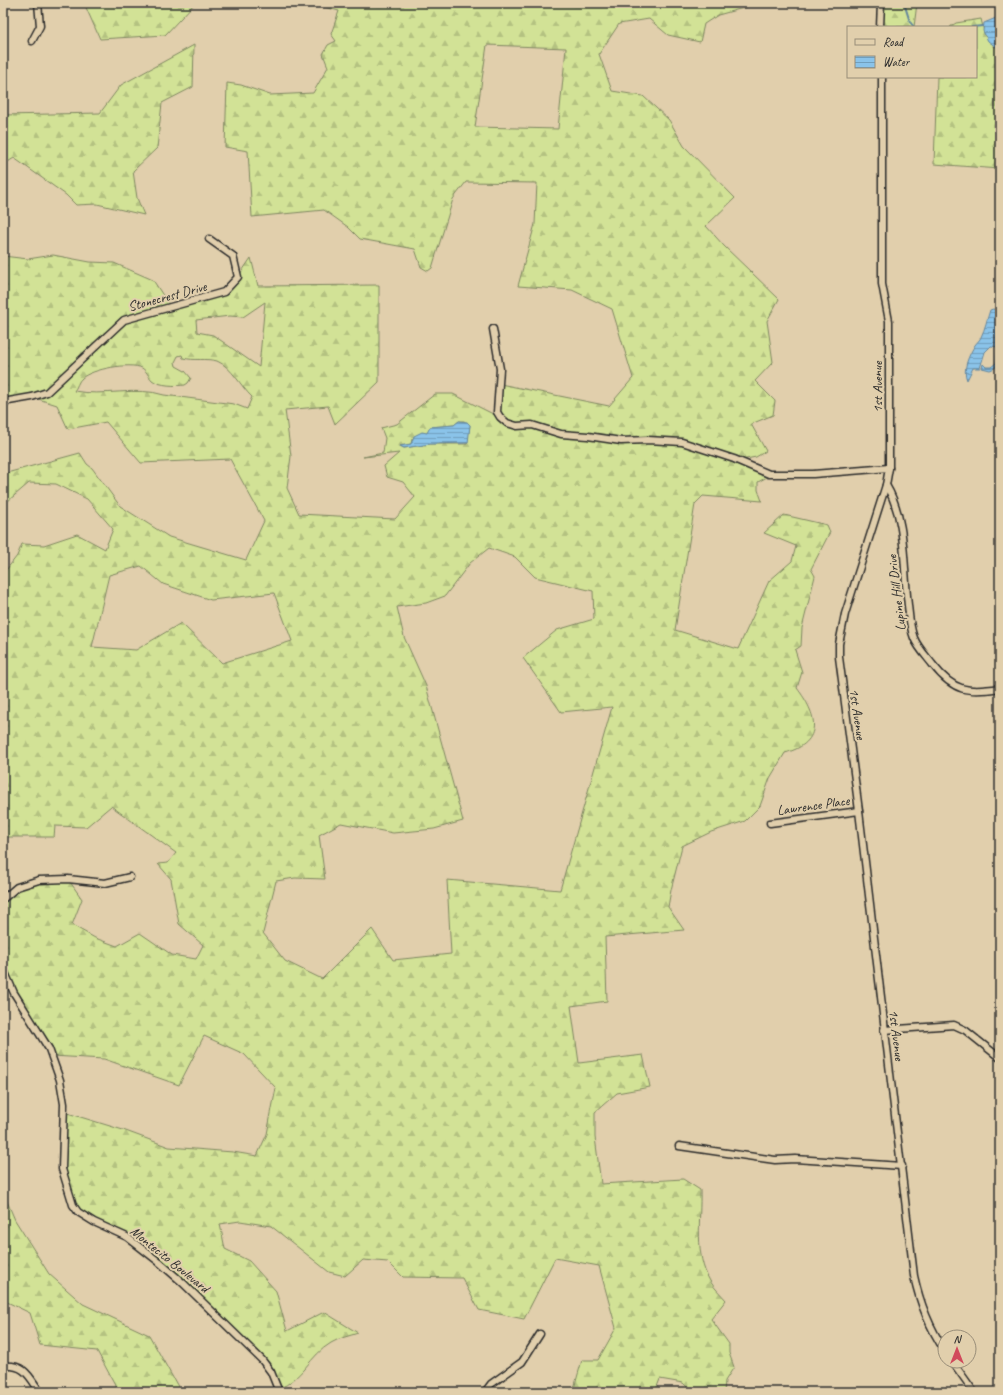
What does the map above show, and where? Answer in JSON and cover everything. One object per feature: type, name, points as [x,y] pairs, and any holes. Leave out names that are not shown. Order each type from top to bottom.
[{"type":"street","points":[[32,41],[40,26],[38,3]]},
{"type":"street","points":[[880,26],[881,3]]},
{"type":"street","name":"1st Avenue","points":[[882,78],[882,284],[890,321],[889,468],[886,485],[845,614],[839,644],[839,657],[859,811],[914,1276],[925,1317],[937,1337]]},
{"type":"street","name":"Stonecrest Drive","points":[[3,402],[32,397],[47,392],[124,320],[224,292],[238,277],[232,256],[209,239]]},
{"type":"street","points":[[493,329],[500,369],[497,412],[507,423],[517,426],[532,425],[556,433],[621,441],[648,440],[682,442],[734,459],[769,474],[813,474],[889,468]]},
{"type":"street","name":"Lupine Hill Drive","points":[[886,485],[896,507],[900,527],[910,618],[916,642],[937,671],[950,685],[974,690],[1000,688]]},
{"type":"street","name":"Lawrence Place","points":[[770,823],[859,811]]},
{"type":"street","points":[[3,899],[17,887],[39,880],[68,879],[105,883],[130,877]]},
{"type":"street","name":"Montecito Boulevard","points":[[3,968],[14,994],[49,1049],[60,1080],[64,1104],[62,1169],[74,1206],[78,1212],[94,1222],[127,1237],[183,1283],[262,1360],[271,1372],[278,1392]]},
{"type":"street","points":[[884,1030],[954,1025],[965,1030],[1000,1058]]},
{"type":"street","points":[[679,1146],[775,1160],[795,1159],[902,1166]]},
{"type":"street","points":[[484,1392],[491,1384],[522,1362],[540,1334]]},
{"type":"street","points":[[3,1366],[13,1365],[23,1370],[40,1392]]},
{"type":"street","points":[[958,1369],[974,1392]]},
{"type":"green space","points":[[84,3],[195,3],[165,35],[100,39]]},
{"type":"green space","points":[[297,3],[749,3],[747,7],[718,15],[704,24],[700,42],[668,35],[649,19],[619,24],[599,54],[612,91],[643,96],[669,120],[684,146],[735,198],[706,226],[724,246],[779,299],[767,321],[773,362],[755,381],[775,401],[773,415],[751,424],[766,451],[756,457],[736,461],[767,477],[758,482],[758,490],[762,501],[703,496],[695,504],[675,630],[738,649],[769,581],[792,561],[796,546],[764,533],[784,515],[827,525],[830,532],[811,569],[815,576],[802,628],[801,646],[795,650],[802,672],[797,688],[809,708],[813,717],[814,726],[812,734],[807,742],[798,748],[785,753],[770,778],[760,806],[745,821],[711,832],[682,846],[668,907],[684,930],[605,937],[607,1001],[571,1006],[579,1063],[643,1055],[650,1087],[617,1093],[595,1112],[595,1137],[601,1184],[683,1179],[700,1190],[699,1237],[702,1260],[710,1281],[726,1300],[711,1319],[729,1344],[729,1353],[734,1367],[725,1381],[724,1392],[692,1392],[683,1383],[660,1379],[655,1392],[573,1392],[582,1360],[598,1360],[616,1328],[599,1266],[555,1258],[524,1319],[479,1310],[462,1278],[403,1277],[388,1262],[363,1260],[345,1276],[329,1272],[271,1226],[240,1221],[220,1224],[225,1249],[249,1261],[276,1291],[287,1331],[324,1312],[358,1333],[331,1343],[317,1354],[300,1374],[286,1385],[278,1389],[271,1372],[183,1283],[127,1237],[78,1212],[62,1169],[64,1112],[123,1130],[169,1147],[233,1152],[257,1156],[267,1134],[276,1088],[244,1054],[204,1036],[179,1085],[104,1059],[52,1056],[3,968],[3,900],[22,885],[68,879],[82,899],[72,925],[95,938],[117,946],[140,933],[172,955],[196,959],[203,945],[179,924],[171,879],[158,864],[168,863],[176,853],[111,806],[86,827],[55,826],[54,837],[3,837],[3,574],[17,556],[22,544],[44,545],[77,534],[105,549],[113,529],[87,499],[56,484],[29,483],[8,501],[3,494],[3,474],[80,453],[120,506],[169,537],[246,560],[264,521],[230,459],[141,463],[106,422],[68,429],[57,405],[32,397],[3,402],[3,256],[28,259],[53,255],[90,262],[114,263],[153,280],[171,308],[224,292],[238,277],[251,258],[258,286],[379,285],[379,382],[335,424],[328,406],[285,410],[291,456],[287,488],[299,514],[395,519],[415,497],[403,482],[387,477],[384,466],[399,453],[363,457],[383,453],[385,438],[381,428],[397,424],[435,394],[453,394],[499,417],[500,384],[609,406],[633,378],[612,309],[572,290],[518,286],[535,224],[537,183],[466,182],[453,199],[432,268],[428,271],[421,267],[415,249],[360,239],[348,227],[324,210],[252,217],[248,151],[225,147],[227,83],[241,85],[270,95],[313,93],[328,67],[323,54],[328,45],[336,41],[331,34],[339,11],[317,5]],"holes":[[[487,45],[566,48],[558,129],[475,127]],[[265,302],[259,367],[213,335],[197,332],[196,320],[230,316],[243,317]],[[182,355],[183,358],[213,360],[222,364],[232,372],[252,397],[247,409],[234,404],[164,395],[154,392],[131,391],[85,393],[74,391],[81,379],[87,375],[102,369],[120,366],[136,366],[142,368],[155,382],[185,385],[191,378],[185,371],[176,366],[175,362],[178,356]],[[459,421],[464,421],[470,425],[467,444],[430,444],[404,448],[400,446],[411,444],[412,439],[429,432],[430,427],[454,425]],[[489,548],[515,557],[535,577],[593,591],[594,619],[557,630],[523,658],[561,712],[612,707],[560,890],[447,880],[451,954],[393,960],[372,929],[322,979],[285,961],[263,933],[276,881],[295,878],[325,879],[319,835],[341,823],[393,833],[434,829],[463,821],[426,686],[404,637],[397,607],[426,603],[445,596],[470,563]],[[141,566],[163,584],[211,600],[274,593],[292,641],[222,663],[181,623],[136,650],[92,647],[109,575]]]},
{"type":"green space","points":[[881,3],[917,3],[914,26],[881,26]]},
{"type":"green space","points":[[981,19],[985,36],[1000,50],[1000,169],[934,164],[937,78],[977,78],[977,26],[952,26],[956,23]]},
{"type":"green space","points":[[194,45],[193,87],[162,103],[157,148],[133,171],[137,198],[144,215],[97,204],[76,205],[66,195],[14,158],[3,165],[3,115],[100,113],[121,85]]},
{"type":"green space","points":[[3,1192],[15,1220],[49,1274],[83,1304],[149,1335],[181,1392],[119,1392],[97,1351],[40,1345],[30,1313],[3,1300]]},
{"type":"water","points":[[1000,18],[1000,50],[988,41],[983,31],[984,23]]},
{"type":"water","points":[[993,309],[1000,311],[1000,336],[997,341],[1000,343],[1000,357],[995,368],[990,370],[982,368],[983,364],[986,367],[991,367],[996,363],[998,347],[991,346],[985,352],[980,368],[973,368],[967,380],[965,371],[969,358],[975,345],[981,338],[990,310]]},
{"type":"water","points":[[459,421],[467,422],[470,425],[468,443],[430,444],[404,448],[400,446],[411,444],[414,436],[422,432],[427,433],[430,427],[454,425]]},
{"type":"waterway","points":[[904,3],[910,22],[913,26]]},
{"type":"waterway","points":[[977,27],[983,26]]}]
